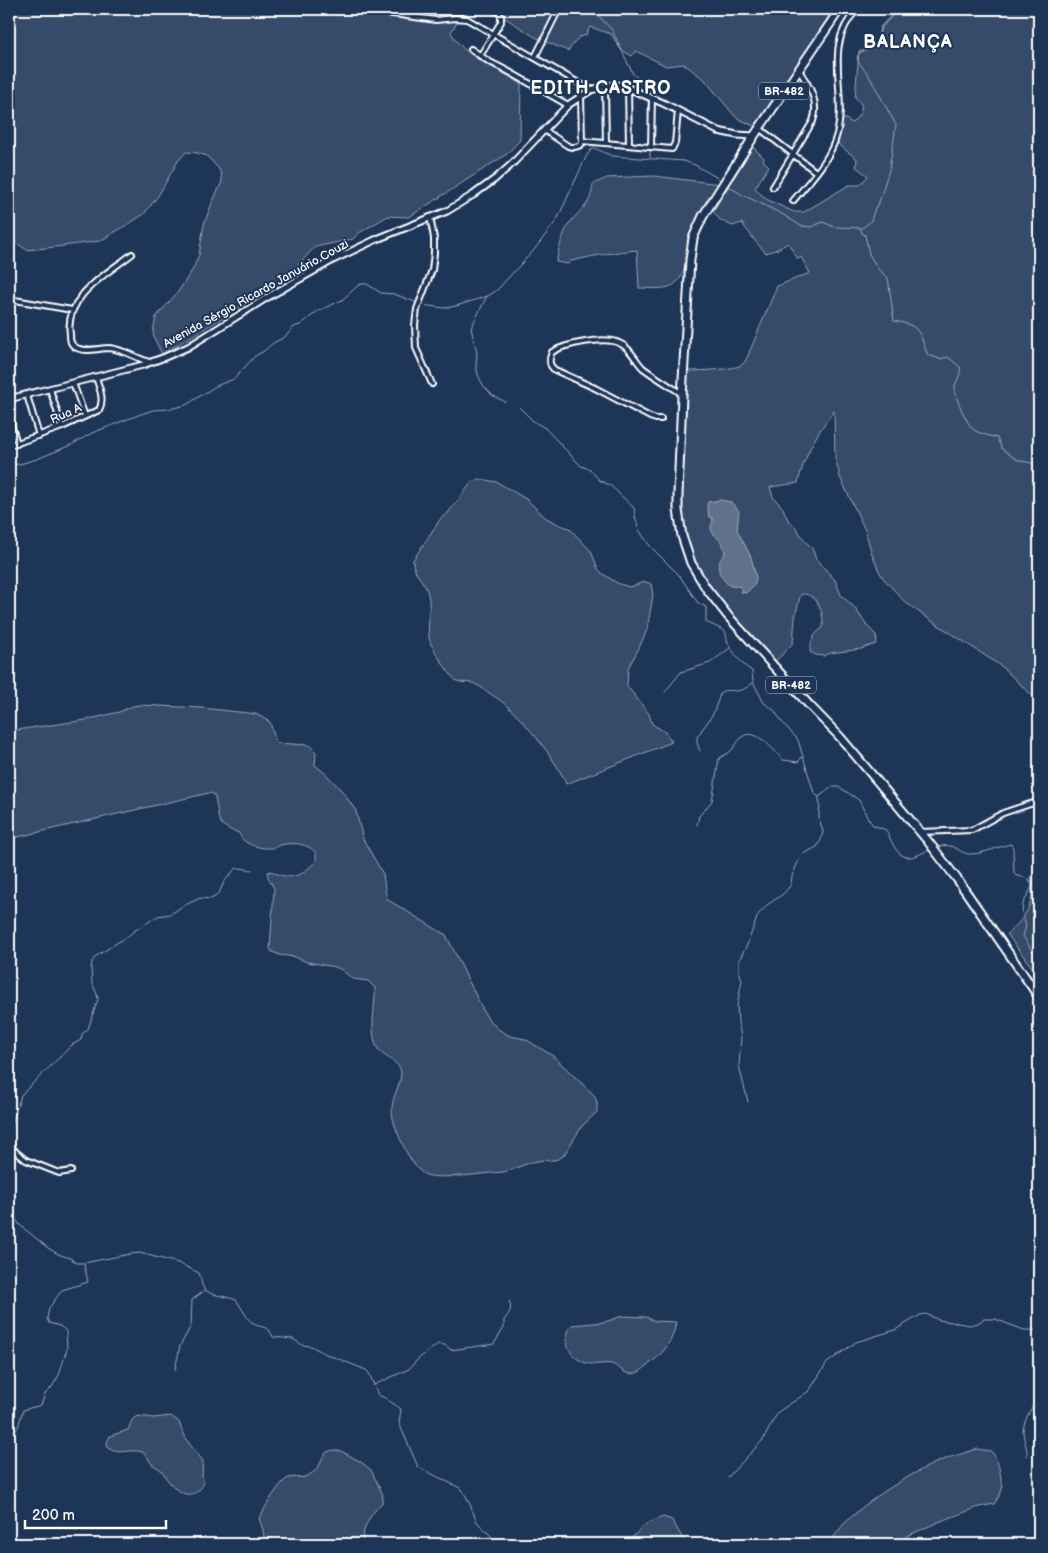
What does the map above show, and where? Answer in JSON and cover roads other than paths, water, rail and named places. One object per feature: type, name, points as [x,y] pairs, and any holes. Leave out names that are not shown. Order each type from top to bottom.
[{"type":"highway","name":"BR-482","points":[[840,9],[759,128],[699,223],[693,238],[678,462],[678,510],[683,544],[691,563],[706,588],[728,616],[840,737],[920,832],[957,879],[1039,997]]},
{"type":"street","points":[[357,9],[436,20],[467,19],[591,90]]},
{"type":"street","points":[[480,56],[501,19],[500,12],[496,9]]},
{"type":"street","points":[[793,201],[825,162],[830,152],[838,126],[840,102],[838,42],[849,19],[858,9]]},
{"type":"street","points":[[535,57],[556,15]]},
{"type":"street","points":[[471,49],[488,61],[568,105]]},
{"type":"street","points":[[773,187],[813,122],[815,114],[812,92],[798,69]]},
{"type":"street","name":"Avenida Sérgio Ricardo Januário Couzi","points":[[9,399],[151,362],[188,347],[268,297],[333,260],[454,207],[473,195],[512,164],[568,105],[591,90],[618,85],[652,98],[718,131],[754,136]]},
{"type":"street","points":[[605,86],[606,142]]},
{"type":"street","points":[[628,88],[629,144]]},
{"type":"street","points":[[544,130],[572,148],[580,145],[582,141],[581,96]]},
{"type":"street","points":[[651,147],[652,98]]},
{"type":"street","points":[[582,141],[670,149],[674,147],[678,111]]},
{"type":"street","points":[[759,128],[816,172]]},
{"type":"street","points":[[430,217],[434,238],[432,270],[417,310],[415,325],[416,348],[432,384]]},
{"type":"street","points":[[132,254],[84,292],[72,310],[69,329],[71,341],[73,346],[85,350],[112,349],[151,362]]},
{"type":"street","points":[[9,299],[72,310]]},
{"type":"street","points":[[661,418],[650,417],[595,388],[555,370],[551,367],[550,362],[552,352],[570,344],[607,340],[618,342],[643,367],[682,394]]},
{"type":"street","name":"Rua A","points":[[9,446],[62,427],[98,410],[102,402],[96,377]]},
{"type":"street","points":[[73,383],[85,416]]},
{"type":"street","points":[[50,389],[62,427]]},
{"type":"street","points":[[27,395],[39,436]]},
{"type":"street","points":[[9,417],[17,444]]},
{"type":"street","points":[[920,832],[972,830],[1003,813],[1039,802]]},
{"type":"street","points":[[9,1144],[26,1160],[60,1173],[71,1171]]},
{"type":"waterway","points":[[592,9],[612,30],[633,74],[647,86],[648,94]]},
{"type":"waterway","points":[[726,184],[801,226],[811,227],[823,222],[834,227],[862,228],[871,221],[889,170],[896,125],[857,58],[859,53],[871,47],[878,37],[881,28],[901,9]]},
{"type":"waterway","points":[[648,99],[649,140]]},
{"type":"waterway","points":[[421,305],[445,308],[456,306],[488,296],[497,290],[534,250],[557,220],[587,155],[594,148],[612,156],[684,161],[721,180]]},
{"type":"waterway","points":[[650,149],[650,157]]},
{"type":"waterway","points":[[861,229],[865,235],[869,254],[878,269],[888,278],[894,321],[910,325],[914,328],[922,338],[928,355],[940,359],[948,357],[960,367],[955,390],[957,400],[968,423],[979,433],[997,438],[1002,449],[1016,459],[1031,463],[1039,468]]},
{"type":"waterway","points":[[9,465],[37,459],[71,445],[92,433],[141,414],[153,410],[186,405],[216,386],[234,379],[255,356],[285,337],[294,327],[300,325],[318,311],[342,300],[360,284],[367,284],[381,293],[394,294],[415,302]]},
{"type":"waterway","points":[[487,296],[471,328],[477,353],[476,364],[478,375],[483,385],[492,395],[505,402]]},
{"type":"waterway","points":[[519,407],[533,421],[545,428],[581,466],[590,469],[599,480],[611,486],[634,508],[639,530],[650,546],[679,575],[698,603],[706,607],[706,622],[725,631],[728,644],[732,650],[742,663],[752,671],[753,682],[764,703],[774,710],[798,740],[814,793],[819,797]]},
{"type":"waterway","points":[[665,692],[681,672],[710,663],[730,648]]},
{"type":"waterway","points":[[700,751],[697,737],[713,714],[721,692],[727,690],[738,691],[753,683]]},
{"type":"waterway","points":[[697,825],[699,816],[712,801],[719,759],[732,750],[742,737],[747,735],[759,737],[783,760],[798,762],[802,757]]},
{"type":"waterway","points":[[819,797],[832,787],[839,787],[859,800],[873,825],[886,830],[901,854],[912,857],[930,850]]},
{"type":"waterway","points":[[748,1102],[739,1066],[741,1038],[737,1006],[742,980],[739,971],[739,960],[747,945],[758,915],[791,885],[792,876],[801,855],[817,847],[821,840],[823,832],[819,818],[819,798]]},
{"type":"waterway","points":[[938,847],[949,846],[972,854],[1011,844],[1013,848],[1014,874],[1039,886]]},
{"type":"waterway","points":[[9,1134],[21,1095],[72,1045],[81,1040],[82,1034],[88,1029],[98,999],[92,983],[91,969],[92,962],[96,956],[158,916],[170,914],[200,898],[210,899],[215,897],[235,869],[252,870]]},
{"type":"waterway","points":[[1033,885],[1023,904],[1022,913],[1026,926],[1023,936],[1039,962]]},
{"type":"waterway","points":[[1039,892],[1037,899],[1039,903]]},
{"type":"waterway","points":[[9,1203],[21,1226],[48,1248],[77,1263],[140,1253],[178,1263],[199,1273],[203,1287],[207,1291],[236,1300],[251,1322],[267,1329],[273,1337],[293,1339],[302,1345],[311,1346],[366,1370],[378,1395],[401,1409],[399,1423],[418,1467],[462,1489],[477,1522],[497,1542],[505,1544]]},
{"type":"waterway","points":[[14,1433],[18,1427],[23,1410],[41,1405],[45,1394],[59,1375],[67,1349],[66,1331],[60,1326],[49,1323],[47,1319],[49,1308],[62,1290],[88,1282],[84,1264]]},
{"type":"waterway","points":[[175,1370],[180,1346],[191,1326],[192,1300],[204,1291]]},
{"type":"waterway","points":[[374,1385],[409,1369],[417,1360],[438,1344],[445,1345],[451,1350],[494,1344],[504,1328],[504,1320],[510,1311],[509,1301]]},
{"type":"waterway","points":[[728,1477],[763,1440],[778,1412],[809,1391],[827,1363],[856,1342],[895,1330],[920,1315],[926,1314],[939,1320],[970,1325],[984,1319],[995,1319],[1024,1330],[1039,1330]]},
{"type":"waterway","points":[[1027,1456],[1023,1431],[1027,1416],[1039,1393]]},
{"type":"district","name":"BALANÇA","points":[[908,42]]},
{"type":"district","name":"EDITH CASTRO","points":[[601,88]]}]
